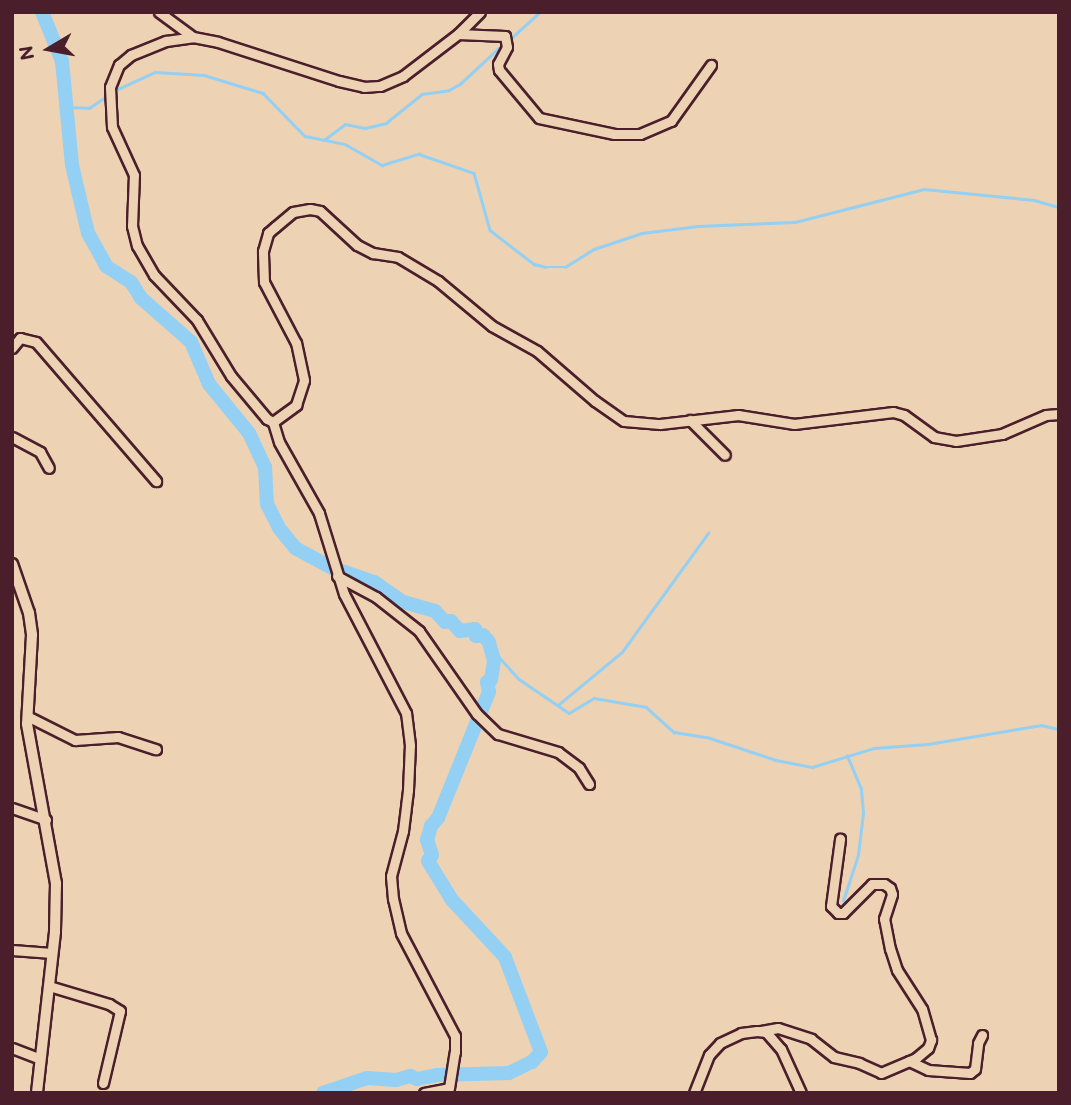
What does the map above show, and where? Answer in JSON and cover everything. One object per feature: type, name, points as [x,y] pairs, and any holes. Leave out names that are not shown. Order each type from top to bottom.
[{"type":"street","points":[[159,12],[192,37]]},
{"type":"street","points":[[424,1093],[449,1088],[456,1052],[455,1036],[401,933],[393,899],[391,876],[403,831],[408,790],[410,745],[406,713],[337,576],[319,513],[279,442],[273,422],[267,419],[231,376],[190,312],[154,275],[133,235],[134,175],[110,122],[112,80],[122,61],[131,55],[166,41],[192,37],[226,44],[339,81],[371,87],[399,79],[458,34],[480,12]]},
{"type":"street","points":[[458,34],[505,36],[507,47],[498,64],[499,70],[539,118],[614,134],[640,134],[671,121],[710,65]]},
{"type":"street","points":[[273,422],[296,405],[304,380],[296,342],[264,282],[263,251],[268,233],[293,212],[310,209],[320,211],[357,245],[373,253],[398,257],[438,281],[483,320],[531,347],[595,401],[624,421],[660,424],[748,415],[794,424],[893,412],[904,415],[934,437],[956,441],[992,436],[1046,415],[1059,414]]},
{"type":"street","points":[[12,348],[20,338],[36,342],[156,481]]},
{"type":"street","points":[[690,420],[725,455]]},
{"type":"street","points":[[12,437],[40,452],[49,468]]},
{"type":"street","points":[[12,564],[29,613],[32,635],[27,716],[31,753],[46,820],[57,906],[37,1093]]},
{"type":"street","points":[[337,576],[376,597],[414,626],[479,715],[498,734],[533,742],[558,752],[579,768],[589,784]]},
{"type":"street","points":[[27,716],[75,740],[118,737],[156,749]]},
{"type":"street","points":[[12,808],[46,820]]},
{"type":"street","points":[[694,1093],[709,1055],[720,1044],[741,1032],[778,1028],[811,1039],[834,1057],[859,1063],[881,1073],[923,1053],[931,1040],[922,1009],[897,970],[890,949],[884,919],[892,894],[884,884],[872,884],[843,913],[833,910],[831,896],[840,839]]},
{"type":"street","points":[[12,950],[52,953]]},
{"type":"street","points":[[49,986],[109,1004],[120,1011],[103,1083]]},
{"type":"street","points":[[761,1031],[769,1035],[781,1049],[801,1093]]},
{"type":"street","points":[[909,1061],[928,1070],[971,1073],[975,1069],[978,1043],[982,1035]]},
{"type":"street","points":[[12,1048],[40,1059]]},
{"type":"waterway","points":[[42,12],[62,61],[72,165],[88,233],[106,266],[131,282],[141,298],[191,342],[209,384],[249,433],[265,467],[267,504],[279,528],[295,548],[334,569]]},
{"type":"waterway","points":[[509,40],[540,12]]},
{"type":"waterway","points":[[324,140],[345,124],[365,128],[386,123],[422,94],[449,90],[460,84],[503,44]]},
{"type":"waterway","points":[[114,91],[155,72],[204,75],[263,93],[305,136],[345,144],[382,165],[419,154],[474,173],[490,230],[534,264],[546,267],[565,267],[594,249],[642,233],[698,226],[795,222],[924,189],[1034,200],[1059,207]]},
{"type":"waterway","points":[[66,107],[89,108],[107,96]]},
{"type":"waterway","points":[[558,705],[622,652],[708,533]]},
{"type":"waterway","points":[[323,1093],[367,1078],[396,1080],[410,1076],[417,1079],[437,1075],[509,1073],[532,1062],[541,1052],[505,957],[452,900],[428,861],[432,855],[427,840],[431,826],[438,818],[489,692],[487,682],[491,680],[494,660],[489,642],[483,635],[476,636],[475,629],[460,631],[451,621],[445,622],[435,611],[403,602],[374,582],[337,569]]},
{"type":"waterway","points":[[491,648],[519,679],[569,713],[594,698],[646,707],[674,732],[710,738],[776,760],[812,767],[874,748],[928,744],[1041,725],[1059,729]]},
{"type":"waterway","points":[[843,901],[858,855],[863,813],[861,789],[847,756]]}]
